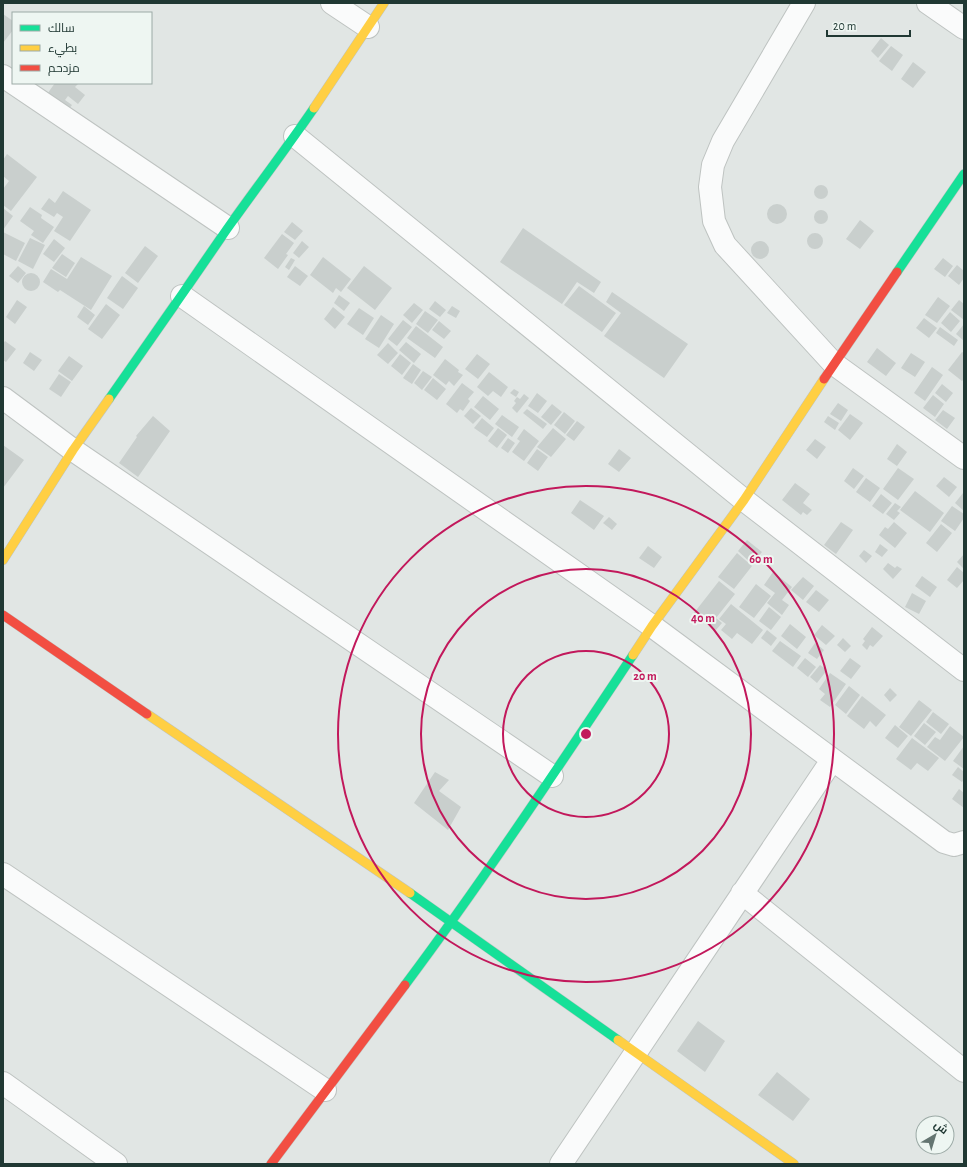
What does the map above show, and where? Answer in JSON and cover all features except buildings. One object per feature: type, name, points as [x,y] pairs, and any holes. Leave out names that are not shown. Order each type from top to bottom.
[{"type":"street","points":[[332,3],[368,27]]},
{"type":"street","points":[[3,560],[73,450],[182,296],[228,228],[295,136],[384,3]]},
{"type":"street","points":[[804,3],[723,141],[713,165],[710,187],[714,221],[725,245],[834,364],[964,458]]},
{"type":"street","points":[[928,3],[964,28]]},
{"type":"street","points":[[3,76],[12,82]]},
{"type":"street","points":[[15,84],[228,228]]},
{"type":"street","points":[[295,136],[744,500],[964,670]]},
{"type":"street","points":[[271,1164],[452,922],[652,626],[744,500],[834,364],[964,174]]},
{"type":"street","points":[[182,296],[652,626],[944,842],[954,845],[964,842]]},
{"type":"street","points":[[3,398],[73,450],[552,776]]},
{"type":"street","points":[[3,615],[452,922],[794,1164]]},
{"type":"street","points":[[561,1164],[832,760]]},
{"type":"street","points":[[3,874],[325,1090]]},
{"type":"street","points":[[742,893],[964,1071]]},
{"type":"street","points":[[3,1083],[116,1164]]},
{"type":"traffic: fast","points":[[109,399],[227,229],[314,108]]},
{"type":"traffic: fast","points":[[897,272],[964,174]]},
{"type":"traffic: fast","points":[[405,985],[493,863],[633,655]]},
{"type":"traffic: fast","points":[[410,893],[618,1040]]},
{"type":"traffic: slow","points":[[314,108],[384,3]]},
{"type":"traffic: slow","points":[[633,655],[652,626],[744,500],[824,379]]},
{"type":"traffic: slow","points":[[3,560],[73,450],[109,399]]},
{"type":"traffic: slow","points":[[147,714],[410,893]]},
{"type":"traffic: slow","points":[[618,1040],[794,1164]]},
{"type":"traffic: jam","points":[[824,379],[897,272]]},
{"type":"traffic: jam","points":[[3,615],[147,714]]},
{"type":"traffic: jam","points":[[271,1164],[405,985]]}]
